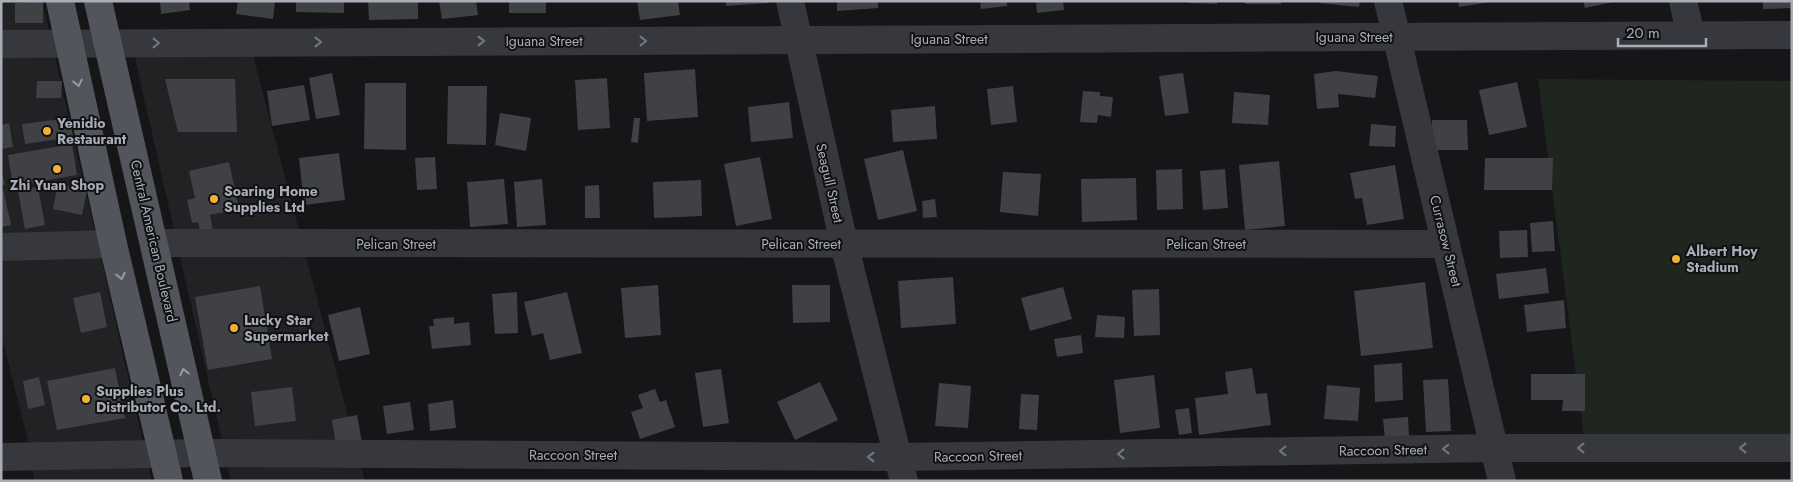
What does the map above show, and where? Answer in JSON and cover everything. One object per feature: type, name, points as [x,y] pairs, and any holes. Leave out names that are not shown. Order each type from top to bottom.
[{"type":"main road","points":[[60,1],[113,244],[169,481]]},
{"type":"main road","name":"Central American Boulevard","points":[[98,1],[155,243],[208,481]]},
{"type":"street","name":"Seagull Street","points":[[790,1],[844,244],[902,469]]},
{"type":"street","name":"Currasow Street","points":[[1388,1],[1502,481]]},
{"type":"street","points":[[1684,1],[1691,36]]},
{"type":"street","name":"Iguana Street","points":[[1,44],[1792,35]]},
{"type":"street","name":"Pelican Street","points":[[155,243],[1446,244]]},
{"type":"street","points":[[1,247],[113,244]]},
{"type":"street","name":"Raccoon Street","points":[[1,457],[202,453],[902,469],[1495,448],[1792,448]]},
{"type":"shaded area","points":[[1,1],[42,1],[152,481],[34,481],[32,456],[1,334]]},
{"type":"shaded area","points":[[247,33],[365,481],[231,481],[130,36]]},
{"type":"shaded area","name":"Albert Hoy Stadium","points":[[1538,79],[1792,81],[1792,437],[1584,437]]},
{"type":"building","points":[[160,1],[189,1],[190,10],[161,14]]},
{"type":"building","points":[[238,1],[275,1],[273,19],[236,14]]},
{"type":"building","points":[[296,1],[344,1],[344,13],[296,12]]},
{"type":"building","points":[[368,1],[418,1],[418,19],[369,20]]},
{"type":"building","points":[[439,1],[476,1],[478,15],[442,19]]},
{"type":"building","points":[[509,1],[546,1],[546,13],[509,13]]},
{"type":"building","points":[[637,1],[678,1],[680,15],[640,20]]},
{"type":"building","points":[[726,1],[769,1],[769,3],[726,6]]},
{"type":"building","points":[[837,1],[878,1],[878,8],[837,11]]},
{"type":"building","points":[[980,1],[1007,1],[1007,6],[981,9]]},
{"type":"building","points":[[1036,1],[1063,1],[1064,10],[1037,13]]},
{"type":"building","points":[[1188,1],[1217,1],[1217,4],[1188,3]]},
{"type":"building","points":[[1245,1],[1281,1],[1281,4],[1245,4]]},
{"type":"building","points":[[1319,1],[1360,1],[1359,7],[1319,3]]},
{"type":"building","points":[[1458,1],[1491,1],[1491,2],[1459,7]]},
{"type":"building","points":[[1583,1],[1612,1],[1613,2],[1585,8]]},
{"type":"building","points":[[1763,1],[1792,1],[1792,8],[1763,9]]},
{"type":"building","points":[[43,2],[43,23],[15,23],[15,3]]},
{"type":"building","points":[[695,69],[698,117],[647,121],[644,73]]},
{"type":"building","points":[[1336,71],[1378,76],[1375,98],[1338,94],[1339,107],[1317,109],[1314,74]]},
{"type":"building","points":[[332,73],[340,115],[316,119],[309,78]]},
{"type":"building","points":[[1183,73],[1189,113],[1165,116],[1159,76]]},
{"type":"building","points":[[607,78],[610,128],[578,130],[575,80]]},
{"type":"building","points":[[165,79],[235,79],[237,132],[178,132]]},
{"type":"building","points":[[37,81],[62,81],[61,98],[36,98]]},
{"type":"building","points":[[1517,82],[1527,127],[1489,135],[1479,90]]},
{"type":"building","points":[[365,83],[406,83],[406,150],[364,149]]},
{"type":"building","points":[[304,85],[310,120],[272,126],[267,91]]},
{"type":"building","points":[[448,86],[487,86],[486,145],[447,144]]},
{"type":"building","points":[[1013,86],[1017,122],[991,125],[987,89]]},
{"type":"building","points":[[1083,91],[1100,92],[1100,96],[1113,97],[1111,117],[1098,115],[1097,123],[1080,122]]},
{"type":"building","points":[[1234,92],[1270,95],[1268,125],[1232,123]]},
{"type":"building","points":[[789,102],[793,138],[751,142],[748,107]]},
{"type":"building","points":[[935,106],[937,139],[893,142],[891,110]]},
{"type":"building","points":[[500,113],[531,118],[526,151],[495,145]]},
{"type":"building","name":"Yenidio Restaurant","points":[[70,118],[73,137],[25,144],[22,124]]},
{"type":"building","points":[[634,118],[640,118],[638,143],[631,142]]},
{"type":"building","points":[[1432,120],[1467,120],[1468,150],[1432,150]]},
{"type":"building","points":[[9,123],[13,147],[1,149],[1,125]]},
{"type":"building","points":[[1371,124],[1396,126],[1395,147],[1369,146]]},
{"type":"building","points":[[72,144],[77,175],[13,186],[8,155]]},
{"type":"building","points":[[903,150],[917,211],[878,220],[864,159]]},
{"type":"building","points":[[339,153],[345,200],[304,205],[299,158]]},
{"type":"building","points":[[435,157],[437,189],[417,190],[415,158]]},
{"type":"building","points":[[760,157],[772,219],[736,226],[724,164]]},
{"type":"building","points":[[1485,158],[1553,158],[1552,190],[1484,190]]},
{"type":"building","points":[[1279,161],[1285,226],[1245,230],[1239,165]]},
{"type":"building","name":"Soaring Home Supplies Ltd","points":[[229,162],[239,209],[210,215],[213,231],[201,234],[198,222],[192,223],[187,200],[195,198],[189,171]]},
{"type":"building","points":[[1395,165],[1404,219],[1367,225],[1362,198],[1355,199],[1350,173]]},
{"type":"building","points":[[1182,169],[1183,209],[1157,210],[1156,170]]},
{"type":"building","points":[[1225,169],[1228,208],[1203,210],[1200,171]]},
{"type":"building","points":[[1,170],[5,185],[1,185]]},
{"type":"building","points":[[1003,172],[1041,174],[1038,216],[1000,212]]},
{"type":"building","points":[[1136,178],[1137,220],[1082,222],[1081,179]]},
{"type":"building","points":[[504,179],[508,224],[470,227],[467,182]]},
{"type":"building","points":[[542,179],[546,225],[517,227],[514,182]]},
{"type":"building","points":[[701,180],[702,216],[654,218],[653,182]]},
{"type":"building","points":[[58,184],[87,190],[82,215],[53,209]]},
{"type":"building","points":[[599,185],[600,218],[585,218],[585,186]]},
{"type":"building","points":[[38,187],[45,225],[25,229],[18,191]]},
{"type":"building","points":[[3,189],[11,225],[1,227],[1,190]]},
{"type":"building","points":[[935,199],[937,217],[923,218],[922,201]]},
{"type":"building","points":[[1553,221],[1555,251],[1532,252],[1530,223]]},
{"type":"building","points":[[1527,230],[1528,257],[1500,258],[1499,231]]},
{"type":"building","points":[[1546,268],[1549,293],[1499,299],[1496,274]]},
{"type":"building","points":[[953,277],[956,324],[901,328],[898,281]]},
{"type":"building","points":[[1425,282],[1433,348],[1361,356],[1354,291]]},
{"type":"building","points":[[658,285],[661,335],[625,338],[621,288]]},
{"type":"building","points":[[792,285],[830,285],[830,322],[793,323]]},
{"type":"building","name":"Lucky Star Supermarket","points":[[260,286],[272,359],[208,370],[195,297]]},
{"type":"building","points":[[1063,287],[1072,319],[1030,331],[1021,298]]},
{"type":"building","points":[[1159,289],[1160,335],[1134,336],[1132,290]]},
{"type":"building","points":[[100,292],[107,327],[81,333],[73,298]]},
{"type":"building","points":[[517,292],[518,333],[495,334],[492,294]]},
{"type":"building","points":[[567,292],[582,353],[550,360],[543,333],[532,336],[524,302]]},
{"type":"building","points":[[1564,300],[1566,328],[1527,332],[1524,305]]},
{"type":"building","points":[[360,307],[370,354],[339,361],[328,315]]},
{"type":"building","points":[[1097,315],[1125,317],[1124,338],[1095,337]]},
{"type":"building","points":[[454,317],[454,324],[469,322],[471,345],[432,349],[429,326],[434,326],[433,319]]},
{"type":"building","points":[[1081,335],[1083,353],[1057,357],[1054,339]]},
{"type":"building","points":[[1402,363],[1403,400],[1375,402],[1374,365]]},
{"type":"building","name":"Supplies Plus Distributor Co. Ltd.","points":[[115,368],[125,418],[57,430],[47,381]]},
{"type":"building","points":[[1252,368],[1256,394],[1267,393],[1271,425],[1199,435],[1195,398],[1228,394],[1225,372]]},
{"type":"building","points":[[721,369],[729,423],[703,427],[695,373]]},
{"type":"building","points":[[1531,374],[1585,374],[1585,411],[1562,411],[1563,400],[1531,400]]},
{"type":"building","points":[[1154,375],[1160,428],[1120,433],[1114,380]]},
{"type":"building","points":[[39,377],[45,405],[28,409],[23,381]]},
{"type":"building","points":[[1448,379],[1451,431],[1426,432],[1423,380]]},
{"type":"building","points":[[820,382],[838,420],[795,440],[777,402]]},
{"type":"building","points":[[939,383],[971,386],[968,428],[935,426]]},
{"type":"building","points":[[1327,385],[1360,388],[1358,421],[1324,419]]},
{"type":"building","points":[[292,387],[296,421],[255,426],[251,392]]},
{"type":"building","points":[[655,389],[660,402],[666,400],[675,427],[640,439],[631,412],[643,408],[638,395]]},
{"type":"building","points":[[1021,394],[1039,395],[1037,430],[1019,429]]},
{"type":"building","points":[[453,400],[456,428],[430,431],[428,404]]},
{"type":"building","points":[[410,402],[414,430],[387,434],[383,406]]},
{"type":"building","points":[[1189,408],[1192,433],[1179,435],[1175,410]]},
{"type":"building","points":[[357,415],[362,442],[336,446],[332,420]]},
{"type":"building","points":[[1408,417],[1409,437],[1385,439],[1383,419]]},
{"type":"place","name":"Yenidio Restaurant","points":[[47,131]]},
{"type":"place","name":"Zhi Yuan Shop","points":[[57,169]]},
{"type":"place","name":"Soaring Home Supplies Ltd","points":[[214,199]]},
{"type":"place","name":"Albert Hoy Stadium","points":[[1676,259]]},
{"type":"place","name":"Lucky Star Supermarket","points":[[234,328]]},
{"type":"place","name":"Supplies Plus Distributor Co. Ltd.","points":[[86,399]]}]
